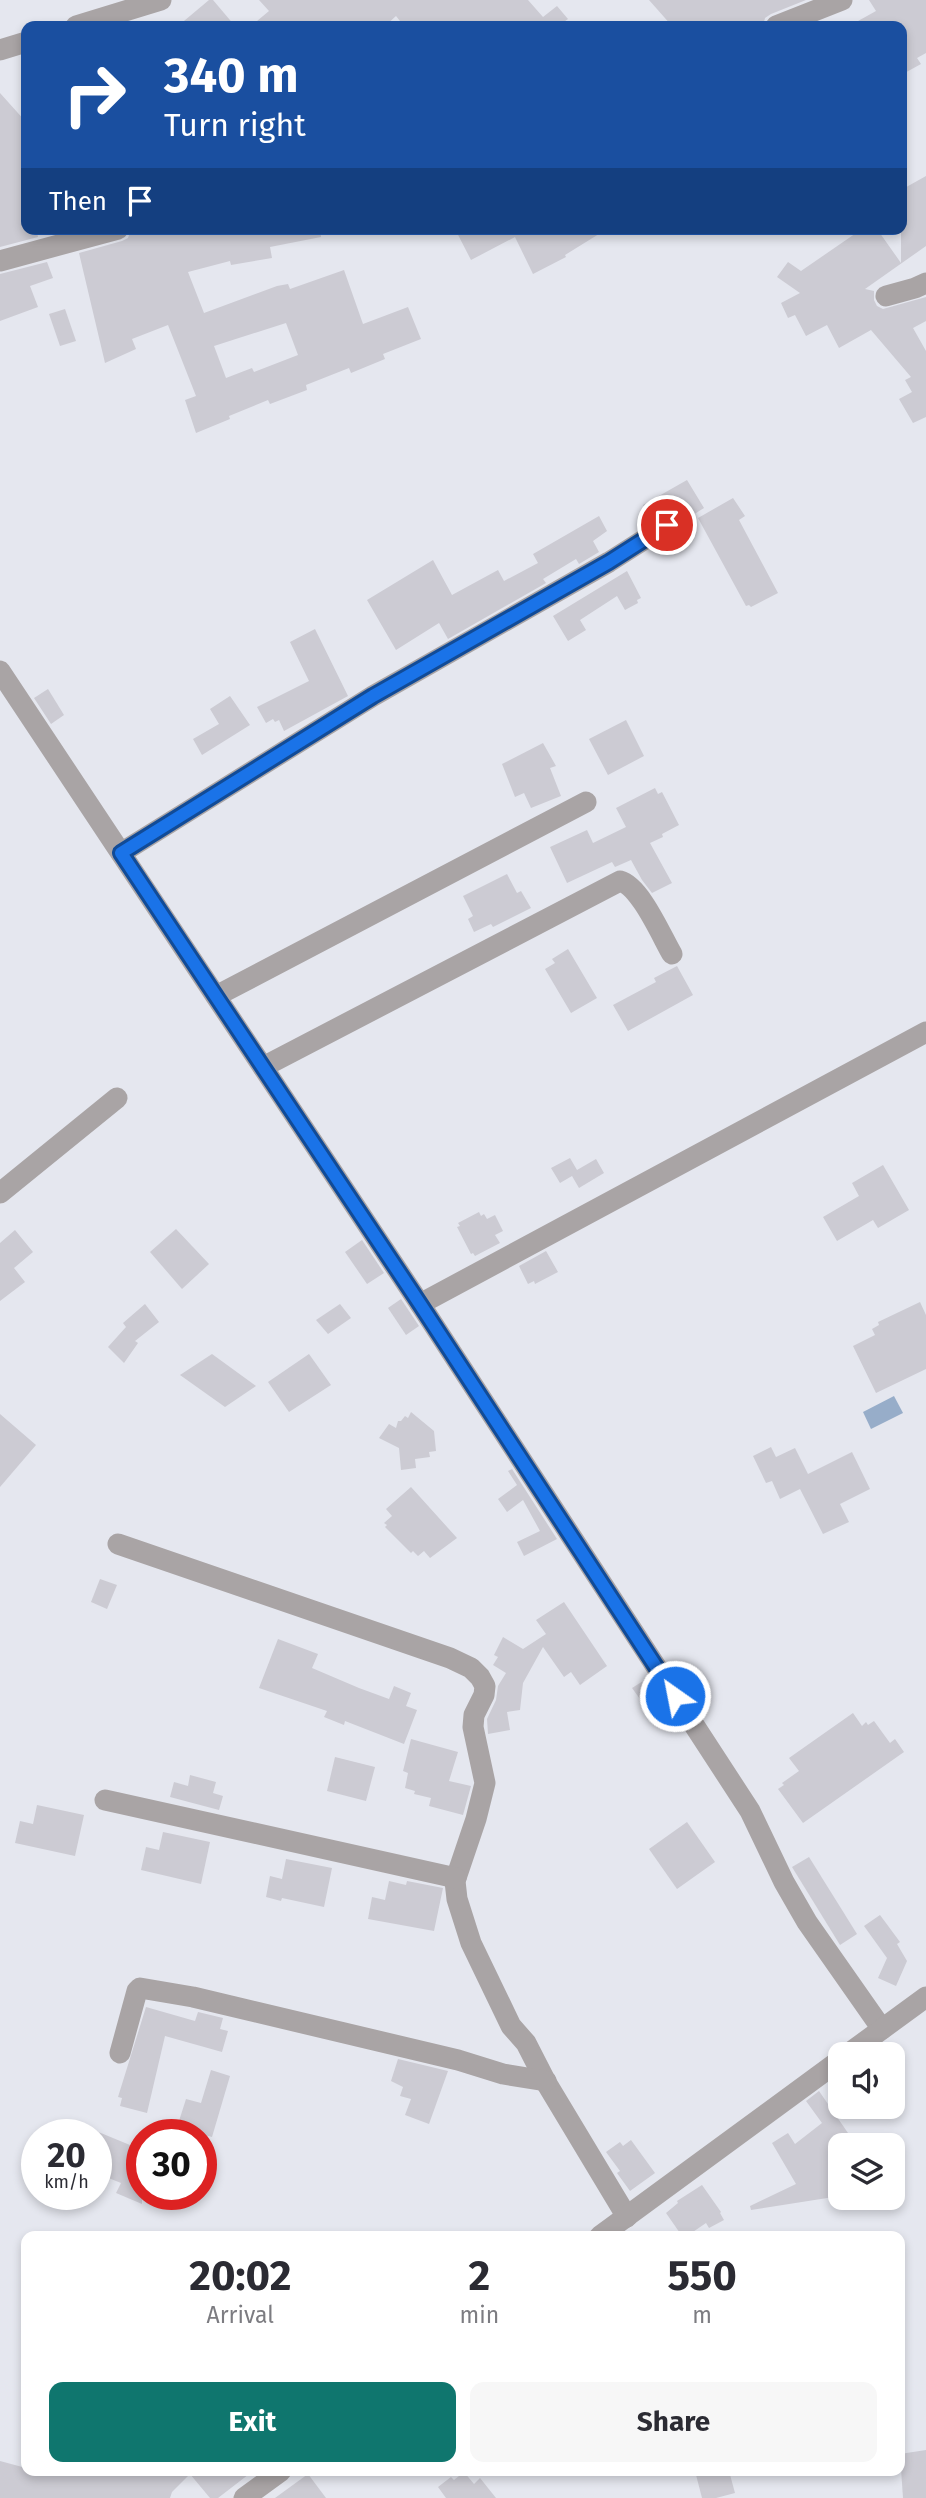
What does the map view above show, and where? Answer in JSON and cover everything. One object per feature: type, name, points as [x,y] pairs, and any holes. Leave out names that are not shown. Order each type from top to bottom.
[{"type":"street","points":[[92,21],[161,0]]},
{"type":"street","points":[[789,21],[842,0]]},
{"type":"street","points":[[0,50],[21,43]]},
{"type":"street","points":[[0,261],[96,235]]},
{"type":"street","points":[[886,296],[926,283]]},
{"type":"street","points":[[121,853],[373,696],[609,562],[667,525]]},
{"type":"street","points":[[0,671],[420,1304],[750,1811],[784,1882],[807,1922],[882,2029]]},
{"type":"street","points":[[216,996],[586,802]]},
{"type":"street","points":[[263,1067],[620,881],[627,883],[639,895],[672,954]]},
{"type":"street","points":[[420,1304],[926,1032]]},
{"type":"street","points":[[0,1193],[117,1098]]},
{"type":"street","points":[[118,1544],[450,1658],[471,1668],[480,1677],[485,1686],[484,1695],[474,1715],[473,1727],[485,1783],[477,1819],[456,1878],[457,1899],[471,1943],[511,2026],[526,2043],[545,2081],[627,2217]]},
{"type":"street","points":[[105,1800],[456,1878]]},
{"type":"street","points":[[120,2053],[140,1988],[193,1997],[458,2060],[503,2074],[545,2081]]},
{"type":"street","points":[[864,2042],[926,1997]]},
{"type":"street","points":[[607,2231],[828,2069]]},
{"type":"street","points":[[244,2498],[274,2476]]},
{"type":"water","points":[[894,1396],[903,1413],[871,1429],[863,1412]]},
{"type":"building","points":[[209,0],[213,0],[231,21],[184,21]]},
{"type":"building","points":[[259,0],[528,0],[543,17],[557,6],[568,19],[400,21],[396,16],[390,21],[257,21],[269,11]]},
{"type":"building","points":[[649,0],[806,0],[771,14],[764,21],[668,21]]},
{"type":"building","points":[[869,0],[926,0],[926,53],[917,58],[921,64],[907,72],[907,21],[858,21],[876,11]]},
{"type":"building","points":[[0,93],[21,116],[21,235],[38,237],[0,247]]},
{"type":"building","points":[[926,176],[926,246],[865,289],[874,291],[877,306],[883,309],[926,297],[926,321],[913,328],[926,351],[926,417],[913,423],[899,399],[912,392],[905,380],[911,377],[871,330],[839,348],[827,325],[806,336],[795,315],[788,318],[781,303],[800,293],[777,277],[788,262],[801,271],[853,235],[881,235],[901,263],[901,235],[907,235],[907,187]]},
{"type":"building","points":[[129,235],[321,235],[270,247],[272,258],[231,265],[230,261],[188,272],[204,313],[277,286],[288,284],[290,289],[344,270],[363,324],[408,307],[421,339],[383,354],[385,359],[351,373],[349,368],[306,385],[307,390],[270,404],[268,400],[196,433],[185,400],[196,396],[168,325],[132,339],[136,349],[105,363],[79,253],[122,241]],"holes":[[[286,323],[298,355],[254,372],[252,368],[226,378],[214,346]]]},
{"type":"building","points":[[458,235],[597,235],[565,255],[566,257],[533,274],[515,237],[471,260]]},
{"type":"building","points":[[47,262],[53,278],[30,286],[38,307],[0,321],[0,274]]},
{"type":"building","points":[[65,309],[76,341],[60,346],[49,314]]},
{"type":"building","points":[[687,480],[704,508],[688,518],[681,506],[650,520],[643,505]]},
{"type":"building","points":[[733,498],[745,516],[739,520],[778,593],[751,607],[746,606],[698,518]]},
{"type":"building","points":[[599,516],[607,531],[593,541],[599,552],[579,564],[576,559],[543,579],[546,583],[448,639],[439,623],[396,650],[367,600],[433,560],[452,595],[498,570],[504,581],[538,563],[533,554]]},
{"type":"building","points":[[627,571],[641,598],[637,600],[638,603],[625,610],[617,596],[580,620],[586,630],[568,641],[553,616]]},
{"type":"building","points":[[315,629],[348,696],[284,731],[279,720],[275,722],[273,719],[266,723],[257,707],[309,681],[290,642]]},
{"type":"building","points":[[48,689],[64,715],[51,724],[34,698]]},
{"type":"building","points":[[230,696],[250,725],[202,755],[193,739],[219,724],[210,709]]},
{"type":"building","points":[[626,720],[644,756],[608,775],[589,739]]},
{"type":"building","points":[[543,743],[556,766],[550,768],[561,796],[531,808],[524,793],[515,797],[502,764]]},
{"type":"building","points":[[655,788],[658,794],[662,792],[679,825],[650,843],[672,883],[652,893],[631,860],[615,867],[612,862],[567,883],[550,847],[587,830],[593,843],[626,827],[616,808]]},
{"type":"building","points":[[507,874],[517,893],[521,891],[531,908],[493,927],[491,924],[474,932],[468,919],[473,916],[463,896]]},
{"type":"building","points":[[568,949],[597,998],[571,1013],[545,969],[555,963],[552,959]]},
{"type":"building","points":[[677,966],[693,995],[628,1031],[613,1005],[656,982],[654,978]]},
{"type":"building","points":[[570,1158],[577,1170],[596,1159],[604,1173],[579,1188],[572,1176],[560,1183],[551,1168]]},
{"type":"building","points":[[883,1165],[909,1210],[878,1228],[873,1220],[837,1241],[823,1217],[859,1196],[852,1183]]},
{"type":"building","points":[[479,1212],[487,1219],[495,1215],[503,1231],[495,1235],[500,1243],[475,1256],[471,1254],[457,1227],[460,1226],[458,1223]]},
{"type":"building","points":[[176,1229],[209,1264],[182,1289],[150,1252]]},
{"type":"building","points":[[15,1230],[33,1252],[14,1268],[25,1282],[0,1301],[0,1243]]},
{"type":"building","points":[[362,1240],[384,1273],[367,1284],[345,1252]]},
{"type":"building","points":[[546,1251],[558,1272],[535,1284],[534,1281],[528,1284],[519,1266]]},
{"type":"building","points":[[401,1299],[419,1326],[406,1335],[388,1308]]},
{"type":"building","points":[[920,1302],[926,1315],[926,1369],[876,1393],[853,1346],[875,1335],[872,1329],[879,1325],[878,1322]]},
{"type":"building","points":[[145,1304],[159,1322],[135,1341],[138,1343],[124,1363],[108,1347],[126,1327],[123,1323]]},
{"type":"building","points":[[340,1304],[351,1318],[328,1334],[316,1320]]},
{"type":"building","points":[[212,1354],[256,1386],[225,1407],[180,1375]]},
{"type":"building","points":[[309,1354],[331,1385],[289,1412],[268,1382]]},
{"type":"building","points":[[411,1412],[434,1431],[436,1451],[429,1452],[430,1457],[415,1459],[416,1468],[401,1470],[399,1448],[379,1438],[389,1424],[396,1428],[398,1421],[405,1416],[408,1418]]},
{"type":"building","points":[[0,1414],[36,1445],[0,1487]]},
{"type":"building","points":[[771,1447],[776,1457],[795,1448],[808,1474],[852,1452],[870,1489],[840,1504],[849,1522],[823,1534],[800,1489],[780,1499],[772,1481],[766,1483],[753,1456]]},
{"type":"building","points":[[512,1469],[557,1539],[524,1556],[517,1542],[540,1531],[523,1500],[507,1512],[498,1499],[517,1485],[508,1471]]},
{"type":"building","points":[[411,1487],[457,1538],[430,1558],[424,1551],[418,1556],[413,1551],[411,1553],[385,1527],[387,1525],[384,1523],[392,1516],[386,1509]]},
{"type":"building","points":[[100,1579],[117,1585],[107,1609],[91,1602]]},
{"type":"building","points":[[564,1602],[607,1666],[580,1685],[571,1672],[564,1677],[543,1647],[523,1683],[520,1710],[507,1712],[510,1730],[488,1734],[487,1719],[496,1700],[498,1686],[506,1673],[493,1665],[498,1657],[494,1655],[503,1637],[523,1649],[546,1634],[536,1620]]},
{"type":"building","points":[[278,1639],[318,1654],[312,1668],[359,1688],[389,1699],[394,1686],[411,1693],[406,1706],[417,1710],[404,1744],[345,1721],[344,1725],[324,1717],[327,1711],[259,1688]]},
{"type":"building","points":[[648,1678],[664,1704],[651,1714],[632,1688]]},
{"type":"building","points":[[853,1713],[862,1726],[866,1722],[868,1725],[874,1721],[890,1743],[895,1739],[904,1752],[803,1823],[778,1789],[799,1771],[789,1758]]},
{"type":"building","points":[[411,1739],[458,1752],[449,1781],[471,1786],[463,1815],[429,1806],[431,1798],[414,1794],[415,1791],[405,1788],[408,1773],[403,1771]]},
{"type":"building","points":[[335,1757],[375,1767],[366,1801],[327,1791]]},
{"type":"building","points":[[190,1775],[216,1782],[213,1793],[223,1796],[219,1810],[170,1797],[174,1782],[188,1786]]},
{"type":"building","points":[[37,1805],[84,1815],[75,1856],[15,1843],[20,1821],[33,1824]]},
{"type":"building","points":[[687,1822],[715,1862],[677,1889],[649,1849]]},
{"type":"building","points":[[163,1832],[210,1842],[201,1884],[141,1870],[146,1847],[159,1850]]},
{"type":"building","points":[[809,1857],[857,1934],[840,1945],[792,1867]]},
{"type":"building","points":[[286,1859],[332,1868],[324,1907],[266,1897],[270,1876],[282,1879]]},
{"type":"building","points":[[389,1881],[406,1885],[407,1881],[443,1888],[434,1931],[368,1919],[372,1897],[385,1900]]},
{"type":"building","points":[[880,1915],[900,1942],[897,1944],[907,1961],[896,1986],[878,1978],[887,1958],[864,1926]]},
{"type":"building","points":[[146,2007],[195,2021],[198,2012],[223,2018],[220,2029],[228,2031],[222,2052],[165,2036],[147,2113],[120,2106],[122,2098],[118,2097]]},
{"type":"building","points":[[398,2059],[448,2071],[429,2124],[405,2115],[411,2099],[400,2096],[403,2087],[391,2081]]},
{"type":"building","points":[[211,2070],[230,2076],[217,2120],[180,2119],[186,2099],[201,2103]]},
{"type":"building","points":[[819,2091],[828,2104],[828,2119],[838,2119],[848,2133],[828,2133],[828,2198],[751,2210],[750,2206],[796,2184],[772,2143],[788,2133],[795,2144],[822,2123],[806,2101]]},
{"type":"building","points":[[112,2138],[126,2143],[126,2197],[116,2193],[121,2183],[112,2179]]},
{"type":"building","points":[[631,2140],[655,2173],[630,2191],[606,2152],[620,2142],[623,2146]]},
{"type":"building","points":[[702,2185],[724,2220],[709,2228],[706,2223],[694,2231],[679,2231],[666,2213],[677,2201]]},
{"type":"building","points":[[926,2450],[926,2498],[903,2498],[902,2476],[905,2476],[905,2453]]},
{"type":"building","points":[[0,2461],[21,2467],[21,2476],[188,2476],[172,2492],[170,2498],[0,2498]]},
{"type":"building","points":[[192,2476],[247,2476],[218,2498],[210,2498]]},
{"type":"building","points":[[305,2476],[310,2476],[326,2498],[275,2498]]},
{"type":"building","points":[[459,2476],[467,2476],[474,2484],[480,2478],[496,2498],[446,2498],[438,2487],[451,2477],[454,2480]]},
{"type":"building","points":[[696,2476],[730,2476],[735,2493],[702,2498]]},
{"type":"route","points":[[667,525],[609,562],[373,696],[121,853],[420,1304],[675,1696]]}]
